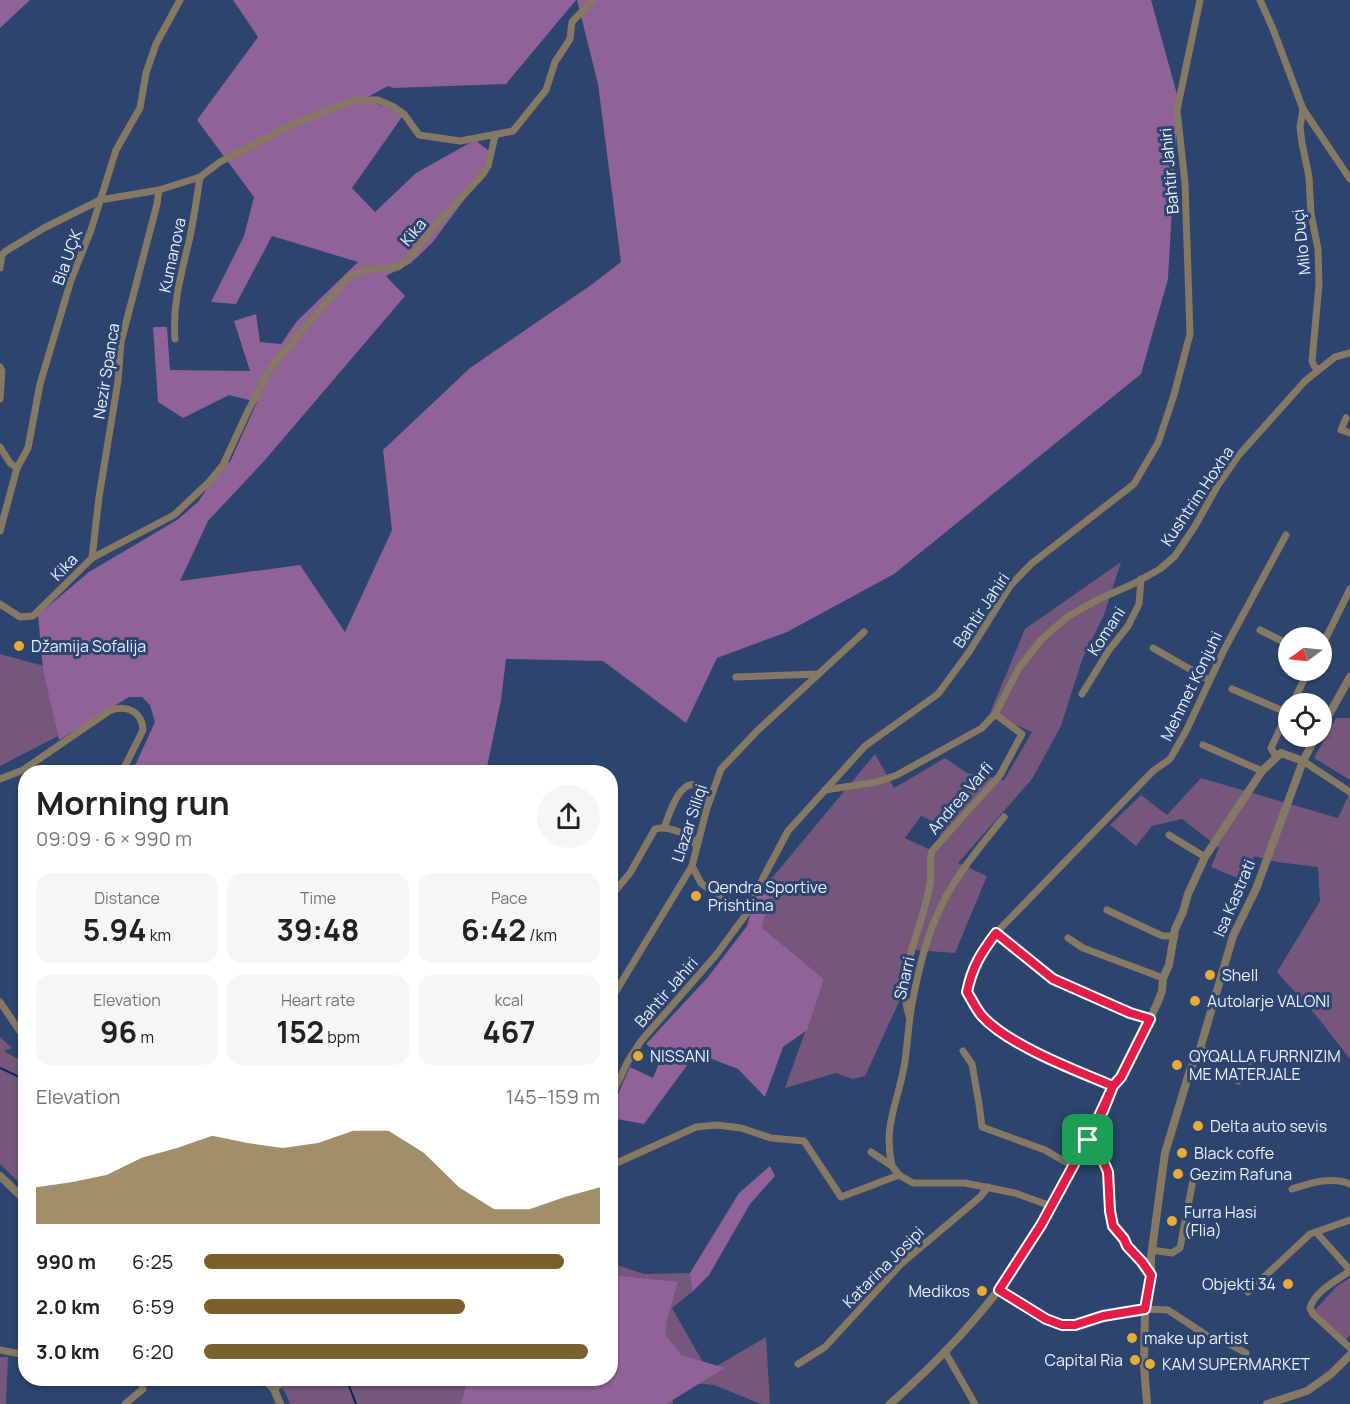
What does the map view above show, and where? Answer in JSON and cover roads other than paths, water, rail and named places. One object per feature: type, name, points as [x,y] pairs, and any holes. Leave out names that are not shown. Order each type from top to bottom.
[{"type":"street","name":"Bia UÇK","points":[[0,531],[17,468],[28,448],[40,384],[71,280],[91,230],[116,150],[140,108],[146,73],[156,44],[180,0]]},
{"type":"street","points":[[0,268],[2,255],[6,251],[44,228],[100,201],[159,190],[200,177],[220,162],[295,123],[363,99],[378,100],[404,114],[418,135],[460,141],[513,131],[546,90],[555,62],[570,39],[572,22],[593,0]]},
{"type":"street","name":"Bahtir Jahiri","points":[[618,1082],[641,1041],[716,955],[747,913],[788,831],[865,746],[938,694],[969,652],[1010,586],[1031,564],[1134,484],[1158,443],[1174,395],[1190,334],[1185,183],[1178,110],[1200,0]]},
{"type":"street","points":[[1260,0],[1303,110],[1350,180]]},
{"type":"street","name":"Milo Duçi","points":[[1303,110],[1300,120],[1301,135],[1318,249],[1319,284],[1312,361],[1318,370]]},
{"type":"street","name":"Kika","points":[[0,604],[20,617],[33,616],[92,558],[174,515],[209,482],[224,465],[270,368],[348,277],[365,270],[398,267],[409,258],[483,174],[488,166],[495,136]]},
{"type":"street","name":"Kumanova","points":[[175,339],[174,320],[178,284],[190,235],[200,177]]},
{"type":"street","name":"Nezir Spanca","points":[[92,558],[99,497],[118,381],[121,342],[159,190]]},
{"type":"street","name":"Kushtrim Hoxha","points":[[825,790],[877,782],[897,775],[982,728],[995,714],[1019,668],[1041,640],[1067,616],[1099,598],[1142,579],[1160,569],[1175,556],[1238,456],[1305,381],[1335,357],[1350,353]]},
{"type":"street","points":[[0,367],[2,371],[0,399]]},
{"type":"street","points":[[1346,418],[1341,430],[1350,433]]},
{"type":"street","points":[[0,447],[10,463],[17,468]]},
{"type":"street","name":"Mehmet Konjuhi","points":[[1113,1086],[1039,1053],[1000,1032],[982,1016],[967,992],[971,972],[982,950],[996,933],[1153,771],[1170,759],[1224,650],[1286,536]]},
{"type":"street","name":"Komani","points":[[1082,694],[1109,650],[1128,626],[1139,604],[1142,579]]},
{"type":"street","points":[[1331,627],[1350,589]]},
{"type":"street","points":[[1260,630],[1278,639]]},
{"type":"street","name":"Llazar Siliqi","points":[[618,988],[692,866],[707,808],[721,769],[757,731],[864,632]]},
{"type":"street","points":[[1153,648],[1209,680]]},
{"type":"street","points":[[736,677],[818,674]]},
{"type":"street","points":[[1332,709],[1350,677]]},
{"type":"street","points":[[1232,689],[1278,708]]},
{"type":"street","points":[[30,765],[118,707],[128,708],[143,723],[143,730],[126,765]]},
{"type":"street","name":"Andrea Varfi","points":[[910,1019],[904,1000],[906,965],[921,923],[931,882],[932,851],[1000,776],[1022,734],[995,714]]},
{"type":"street","points":[[1278,734],[1272,748],[1275,755],[1281,753],[1303,761],[1350,792]]},
{"type":"street","points":[[1203,746],[1262,771]]},
{"type":"street","name":"Isa Kastrati","points":[[1147,1404],[1144,1366],[1145,1309],[1166,1153],[1190,1070],[1200,1049],[1233,936],[1256,889],[1303,761],[1310,747]]},
{"type":"street","points":[[890,1404],[945,1352],[999,1290],[1051,1206],[1074,1167],[1113,1086],[1121,1077],[1150,1019],[1162,991],[1175,929],[1205,857],[1262,771],[1281,753]]},
{"type":"street","points":[[0,779],[18,772]]},
{"type":"street","points":[[664,828],[681,789],[688,785],[701,788],[707,808]]},
{"type":"street","name":"Sharri","points":[[892,1166],[888,1148],[889,1130],[904,1068],[918,974],[935,918],[964,867],[1004,817]]},
{"type":"street","points":[[618,887],[630,873],[655,830],[664,828],[692,838],[696,848]]},
{"type":"street","points":[[1168,835],[1205,857]]},
{"type":"street","points":[[692,866],[701,883],[747,913]]},
{"type":"street","points":[[1107,910],[1163,936],[1175,936]]},
{"type":"street","points":[[996,933],[1053,979],[1130,1013],[1150,1019]]},
{"type":"street","points":[[1068,938],[1083,948],[1163,978]]},
{"type":"street","points":[[0,1002],[18,1028]]},
{"type":"street","points":[[1200,1049],[1247,1065]]},
{"type":"street","points":[[963,1051],[972,1064],[982,1127],[1045,1150],[1074,1167]]},
{"type":"street","points":[[1238,1081],[1252,1053]]},
{"type":"street","points":[[618,1162],[696,1127],[717,1125],[741,1128],[771,1138],[804,1141],[841,1197],[899,1175]]},
{"type":"street","points":[[1088,1140],[1102,1158],[1108,1172],[1113,1226],[1151,1275]]},
{"type":"street","points":[[871,1152],[892,1166],[899,1175],[908,1178],[913,1183],[965,1183],[1015,1193],[1051,1206]]},
{"type":"street","points":[[1152,1250],[1177,1251],[1182,1242],[1194,1175]]},
{"type":"street","points":[[0,1176],[18,1193]]},
{"type":"street","points":[[1292,1189],[1325,1180],[1340,1180],[1350,1184]]},
{"type":"street","name":"Katarina Josipi","points":[[798,1364],[825,1347],[902,1263],[988,1188]]},
{"type":"street","points":[[1248,1292],[1311,1234],[1350,1220]]},
{"type":"street","points":[[1316,1232],[1350,1270],[1324,1290],[1312,1302],[1310,1308],[1313,1314],[1350,1348]]},
{"type":"street","points":[[999,1290],[1046,1319],[1062,1325],[1075,1325],[1103,1316],[1145,1309],[1168,1310],[1209,1337],[1224,1341],[1246,1353]]},
{"type":"street","points":[[0,1350],[18,1353]]},
{"type":"street","points":[[945,1352],[975,1404]]},
{"type":"street","points":[[1267,1404],[1307,1391],[1331,1374],[1350,1355]]},
{"type":"street","points":[[125,1404],[143,1389],[142,1386]]},
{"type":"street","points":[[271,1386],[274,1389],[277,1403]]},
{"type":"street","points":[[274,1389],[278,1386]]},
{"type":"street","points":[[1290,1396],[1296,1404]]},
{"type":"waterway","points":[[0,1068],[18,1076]]},
{"type":"waterway","points":[[349,1386],[356,1404]]},
{"type":"place","name":"Džamija Sofalija","points":[[19,646]]},
{"type":"place","name":"Qendra Sportive Prishtina","points":[[696,896]]},
{"type":"place","name":"Shell","points":[[1210,975]]},
{"type":"place","name":"Autolarje VALONI","points":[[1195,1001]]},
{"type":"place","name":"NISSANI","points":[[638,1056]]},
{"type":"place","name":"QYQALLA FURRNIZIM ME MATERJALE","points":[[1177,1065]]},
{"type":"place","name":"Delta auto sevis","points":[[1198,1126]]},
{"type":"place","name":"Black coffe","points":[[1182,1153]]},
{"type":"place","name":"Gezim Rafuna","points":[[1178,1174]]},
{"type":"place","name":"Furra Hasi (Flia)","points":[[1172,1221]]},
{"type":"place","name":"Objekti 34","points":[[1288,1284]]},
{"type":"place","name":"Medikos","points":[[982,1291]]},
{"type":"place","name":"make up artist","points":[[1132,1338]]},
{"type":"place","name":"Capital Ria","points":[[1135,1360]]},
{"type":"place","name":"KAM SUPERMARKET","points":[[1150,1364]]}]
